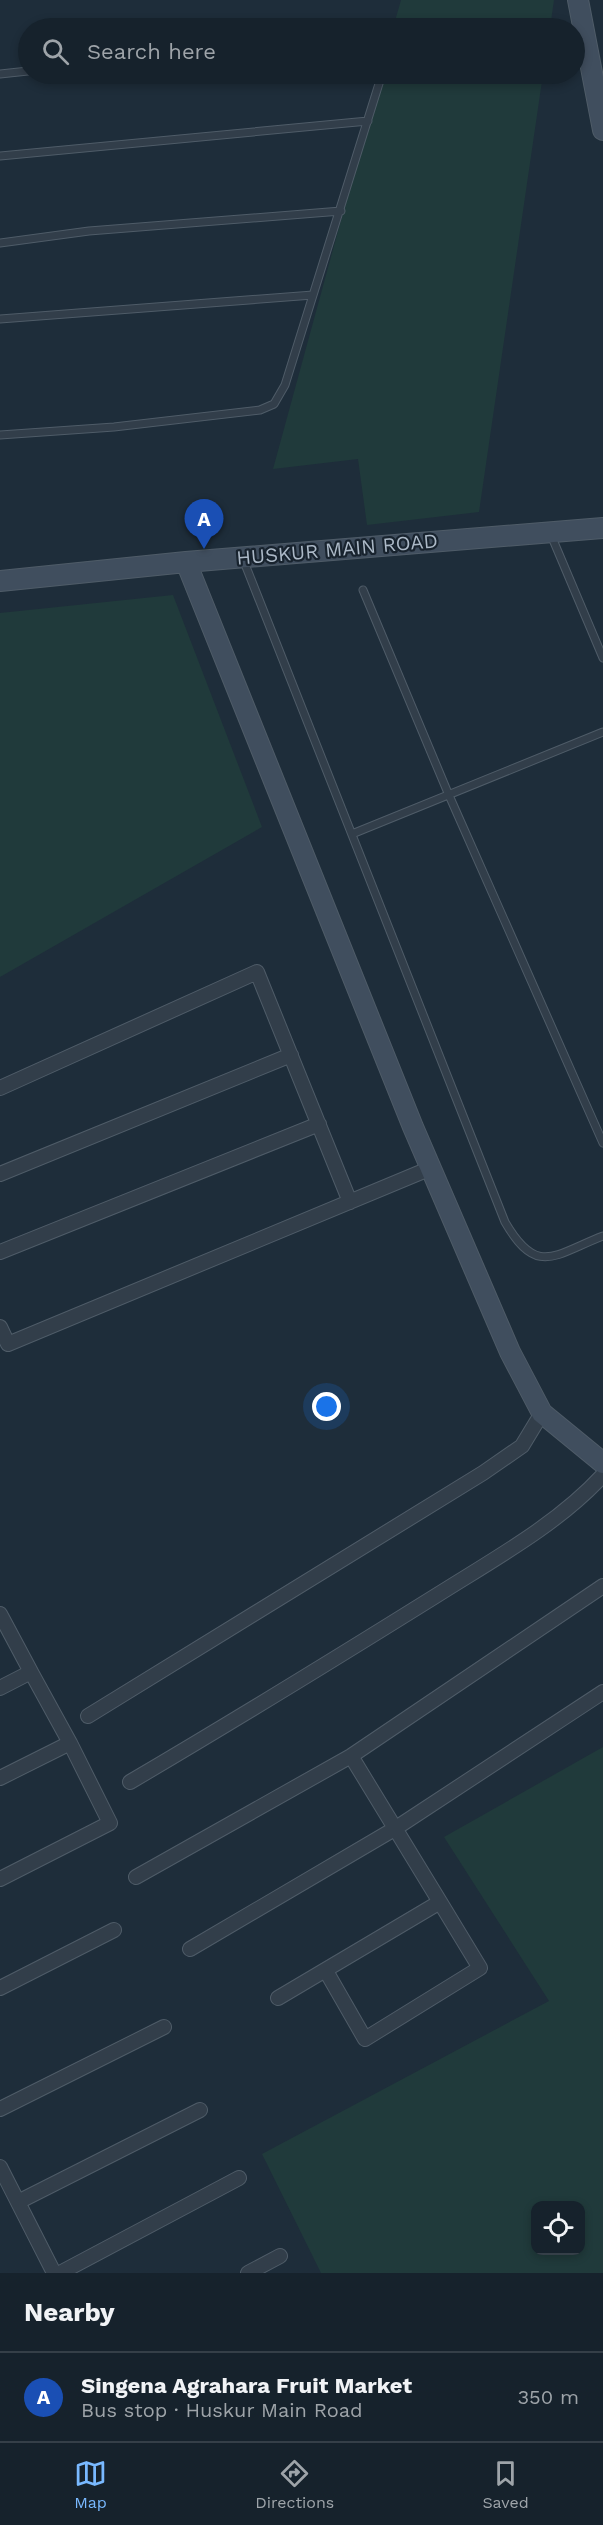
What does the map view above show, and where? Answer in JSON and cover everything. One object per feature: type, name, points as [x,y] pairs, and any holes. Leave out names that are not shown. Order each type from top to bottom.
[{"type":"street","points":[[578,0],[582,18]]},
{"type":"street","points":[[585,33],[600,103],[603,130]]},
{"type":"street","name":"HUSKUR MAIN ROAD","points":[[0,581],[186,562],[603,528]]},
{"type":"street","points":[[186,562],[431,1168],[510,1352],[542,1413],[603,1463]]},
{"type":"street","points":[[0,1089],[257,972],[350,1202]]},
{"type":"street","points":[[0,1174],[291,1055]]},
{"type":"street","points":[[0,1252],[319,1124]]},
{"type":"street","points":[[0,1327],[8,1344],[431,1168]]},
{"type":"street","points":[[88,1716],[483,1473],[522,1446],[542,1413]]},
{"type":"street","points":[[130,1782],[285,1691],[528,1537],[580,1500],[603,1475]]},
{"type":"street","points":[[136,1877],[351,1756],[603,1586]]},
{"type":"street","points":[[0,1614],[70,1743],[110,1823],[0,1879]]},
{"type":"street","points":[[0,1688],[31,1672]]},
{"type":"street","points":[[190,1949],[396,1828],[603,1692]]},
{"type":"street","points":[[0,1778],[70,1743]]},
{"type":"street","points":[[327,1971],[365,2039],[480,1968],[351,1756]]},
{"type":"street","points":[[278,1998],[440,1902]]},
{"type":"street","points":[[0,1988],[114,1930]]},
{"type":"street","points":[[0,2109],[164,2027]]},
{"type":"street","points":[[18,2202],[200,2110]]},
{"type":"street","points":[[0,2167],[54,2273]]},
{"type":"street","points":[[60,2273],[239,2178]]},
{"type":"street","points":[[248,2273],[280,2256]]},
{"type":"lane","points":[[0,74],[18,72]]},
{"type":"lane","points":[[0,435],[114,427],[261,410],[274,404],[285,385],[379,84]]},
{"type":"lane","points":[[0,156],[368,121]]},
{"type":"lane","points":[[0,243],[89,231],[341,211]]},
{"type":"lane","points":[[0,319],[313,295]]},
{"type":"lane","points":[[550,532],[603,658]]},
{"type":"lane","points":[[243,557],[501,1211],[518,1243],[531,1254],[546,1258],[603,1236]]},
{"type":"lane","points":[[363,590],[448,793],[603,1143]]},
{"type":"lane","points":[[352,834],[448,793],[603,732]]},
{"type":"green space","points":[[401,0],[554,0],[551,18],[396,18]]},
{"type":"green space","points":[[378,84],[542,84],[479,512],[367,525],[358,459],[273,469]]},
{"type":"green space","points":[[173,595],[262,827],[0,977],[0,613]]},
{"type":"green space","points":[[603,1747],[603,2273],[321,2273],[262,2154],[549,2001],[444,1837]]},
{"type":"place","name":"Singena Agrahara Fruit Market","points":[[204,549]]}]
